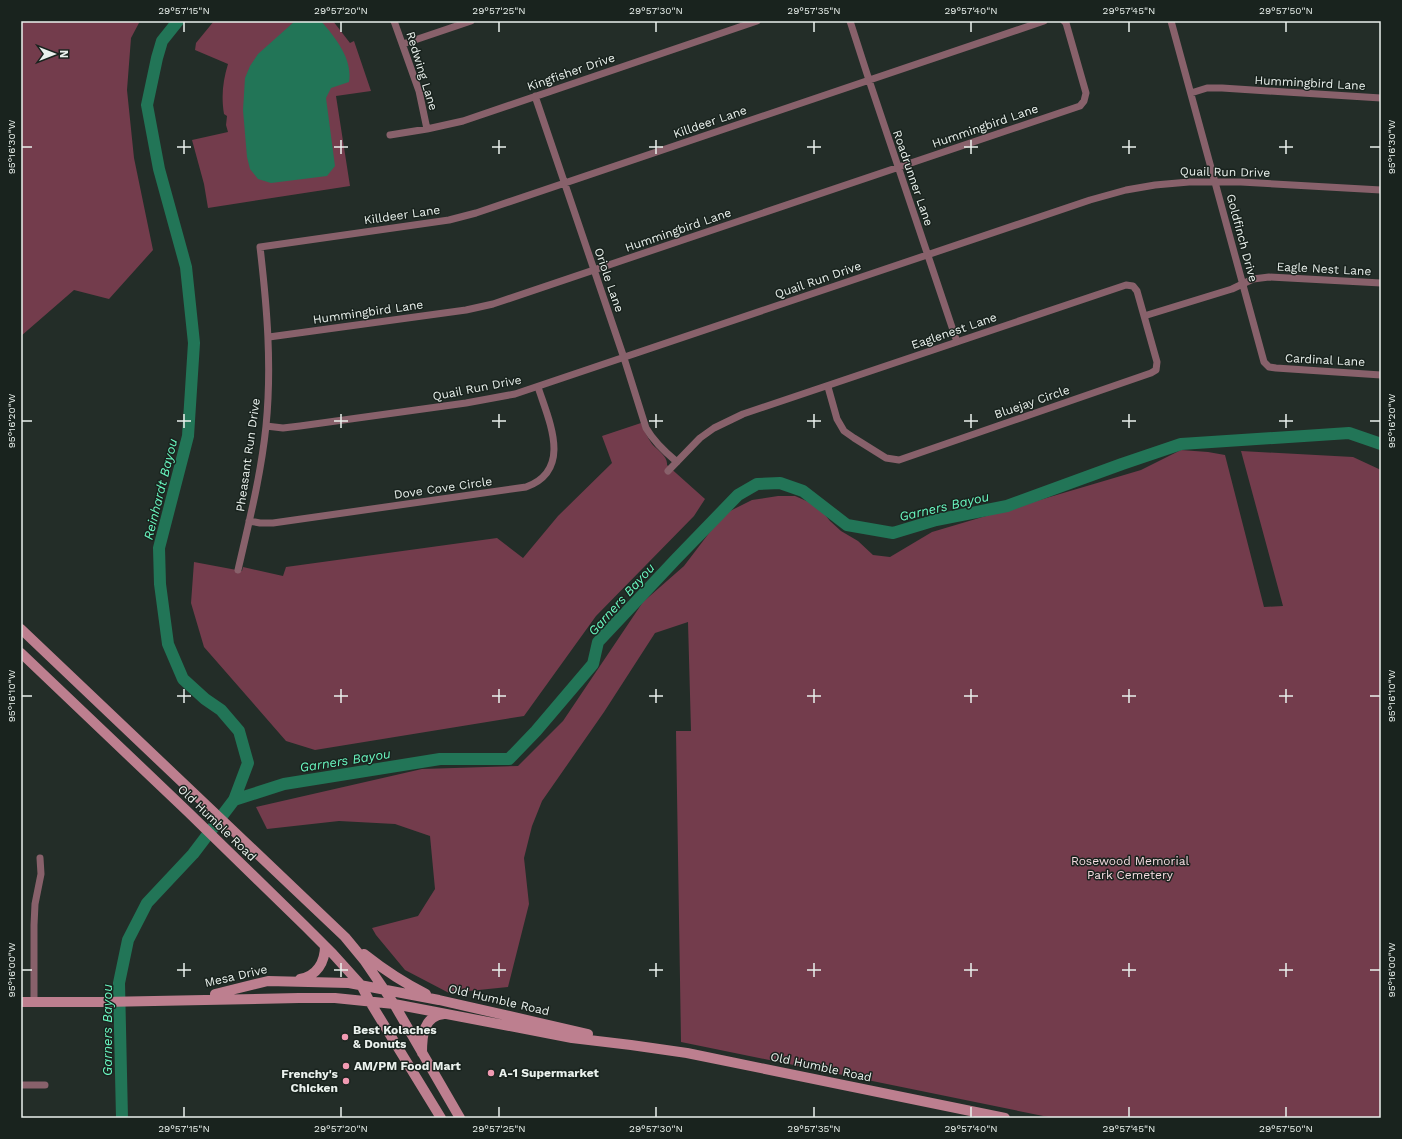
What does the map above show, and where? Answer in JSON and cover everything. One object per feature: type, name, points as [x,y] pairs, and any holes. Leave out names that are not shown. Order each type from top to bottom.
[{"type":"main road","name":"Old Humble Road","points":[[21,629],[347,940],[364,960],[394,1004]]},
{"type":"main road","name":"Old Humble Road","points":[[21,653],[188,812],[325,946],[361,985],[370,1002],[394,1004],[572,1038],[631,1044],[687,1053],[1005,1118]]},
{"type":"main road","points":[[102,731],[114,718]]},
{"type":"main road","points":[[347,940],[376,963],[412,987],[439,1000]]},
{"type":"main road","points":[[291,981],[307,978],[320,967],[323,960],[325,946]]},
{"type":"main road","name":"Mesa Drive","points":[[191,1000],[268,981],[349,983],[383,989]]},
{"type":"main road","name":"Old Humble Road","points":[[383,989],[439,1000],[631,1044]]},
{"type":"main road","name":"Mesa Drive","points":[[21,1002],[299,998],[334,998],[370,1002]]},
{"type":"main road","points":[[370,1002],[441,1118]]},
{"type":"main road","points":[[394,1004],[460,1118]]},
{"type":"main road","points":[[422,1053],[422,1039],[427,1023],[435,1016],[445,1014]]},
{"type":"street","name":"Redwing Lane","points":[[394,21],[404,44],[419,91],[427,129]]},
{"type":"street","points":[[404,44],[471,21]]},
{"type":"street","name":"Kingfisher Drive","points":[[390,135],[463,121],[757,21]]},
{"type":"street","name":"Roadrunner Lane","points":[[850,21],[868,80],[957,342]]},
{"type":"street","name":"Killdeer Lane","points":[[260,247],[449,220],[476,213],[1044,21]]},
{"type":"street","name":"Hummingbird Lane","points":[[269,337],[466,310],[493,304],[1080,106],[1084,101],[1086,93],[1066,23],[1064,21]]},
{"type":"street","name":"Goldfinch Drive","points":[[1171,21],[1264,362],[1269,367]]},
{"type":"street","name":"Hummingbird Lane","points":[[1190,93],[1206,88],[1222,88],[1381,98]]},
{"type":"street","name":"Oriole Lane","points":[[535,96],[624,358],[646,428],[651,437],[676,462]]},
{"type":"street","name":"Quail Run Drive","points":[[266,426],[283,428],[300,426],[466,403],[515,394],[928,254],[1090,200],[1126,190],[1155,185],[1215,181],[1381,190]]},
{"type":"street","name":"Pheasant Run Drive","points":[[238,570],[257,486],[266,426],[269,337],[260,247]]},
{"type":"street","name":"Eagle Nest Lane","points":[[1243,284],[1253,279],[1269,277],[1381,283]]},
{"type":"street","points":[[1144,316],[1206,298],[1243,284]]},
{"type":"street","name":"Eaglenest Lane","points":[[668,471],[700,438],[729,420],[1126,285],[1133,286],[1137,291],[1144,316]]},
{"type":"street","name":"Bluejay Circle","points":[[828,387],[838,419],[844,431],[886,458],[899,460],[1151,373],[1156,370],[1157,362],[1144,316]]},
{"type":"street","name":"Cardinal Lane","points":[[1269,367],[1381,375]]},
{"type":"street","name":"Dove Cove Circle","points":[[250,521],[273,523],[526,487],[533,484],[546,473],[552,463],[555,450],[553,433],[538,387]]},
{"type":"street","points":[[34,1002],[34,925],[35,904],[41,874],[40,858]]},
{"type":"street","points":[[21,1085],[45,1085]]},
{"type":"green space","points":[[21,21],[140,21],[131,38],[127,90],[134,158],[153,250],[109,299],[74,290],[21,336]]},
{"type":"green space","points":[[214,21],[333,21],[350,43],[354,41],[371,91],[336,96],[350,186],[208,208],[204,184],[192,140],[228,132],[226,125],[227,116],[224,114],[223,107],[223,94],[228,64],[195,50],[196,43]]},
{"type":"green space","points":[[641,423],[652,444],[666,459],[667,465],[705,499],[694,516],[596,616],[524,716],[315,750],[286,741],[204,647],[191,603],[194,562],[242,571],[243,567],[283,576],[286,567],[497,538],[523,558],[558,516],[612,463],[602,436]]},
{"type":"green space","name":"Rosewood Memorial Park Cemetery","points":[[1181,450],[1225,455],[1264,607],[1283,606],[1241,451],[1353,457],[1381,470],[1381,1118],[1053,1118],[681,1042],[676,731],[691,731],[688,622],[655,633],[604,712],[542,801],[532,826],[524,858],[529,904],[508,987],[449,993],[405,970],[372,928],[418,916],[435,889],[430,836],[395,824],[339,821],[267,829],[256,807],[422,769],[518,766],[563,721],[643,602],[684,566],[716,524],[730,511],[752,500],[778,496],[795,496],[818,506],[830,521],[841,531],[858,541],[873,555],[890,557],[932,532],[1141,470]]},
{"type":"shaded area","points":[[295,21],[321,21],[337,41],[346,57],[350,73],[349,82],[331,88],[326,98],[335,166],[327,176],[271,183],[258,179],[250,169],[247,157],[243,110],[245,78],[250,66],[258,54]]},
{"type":"waterway","name":"Reinhardt Bayou","points":[[178,21],[162,41],[147,105],[159,169],[186,267],[194,343],[188,436],[159,548],[160,584],[168,644],[183,679],[205,699],[221,710],[239,731],[248,763],[234,800]]},
{"type":"waterway","name":"Garners Bayou","points":[[122,1118],[119,983],[128,940],[147,903],[193,854],[234,800],[284,784],[440,759],[509,759],[536,731],[593,664],[598,642],[738,495],[757,484],[780,483],[803,491],[847,525],[893,533],[936,520],[1007,506],[1181,444],[1349,433],[1381,444]]},
{"type":"place","name":"Best Kolaches & Donuts","points":[[345,1037]]},
{"type":"place","name":"AM/PM Food Mart","points":[[346,1066]]},
{"type":"place","name":"A-1 Supermarket","points":[[491,1073]]},
{"type":"place","name":"Frenchy's Chicken","points":[[346,1081]]}]
